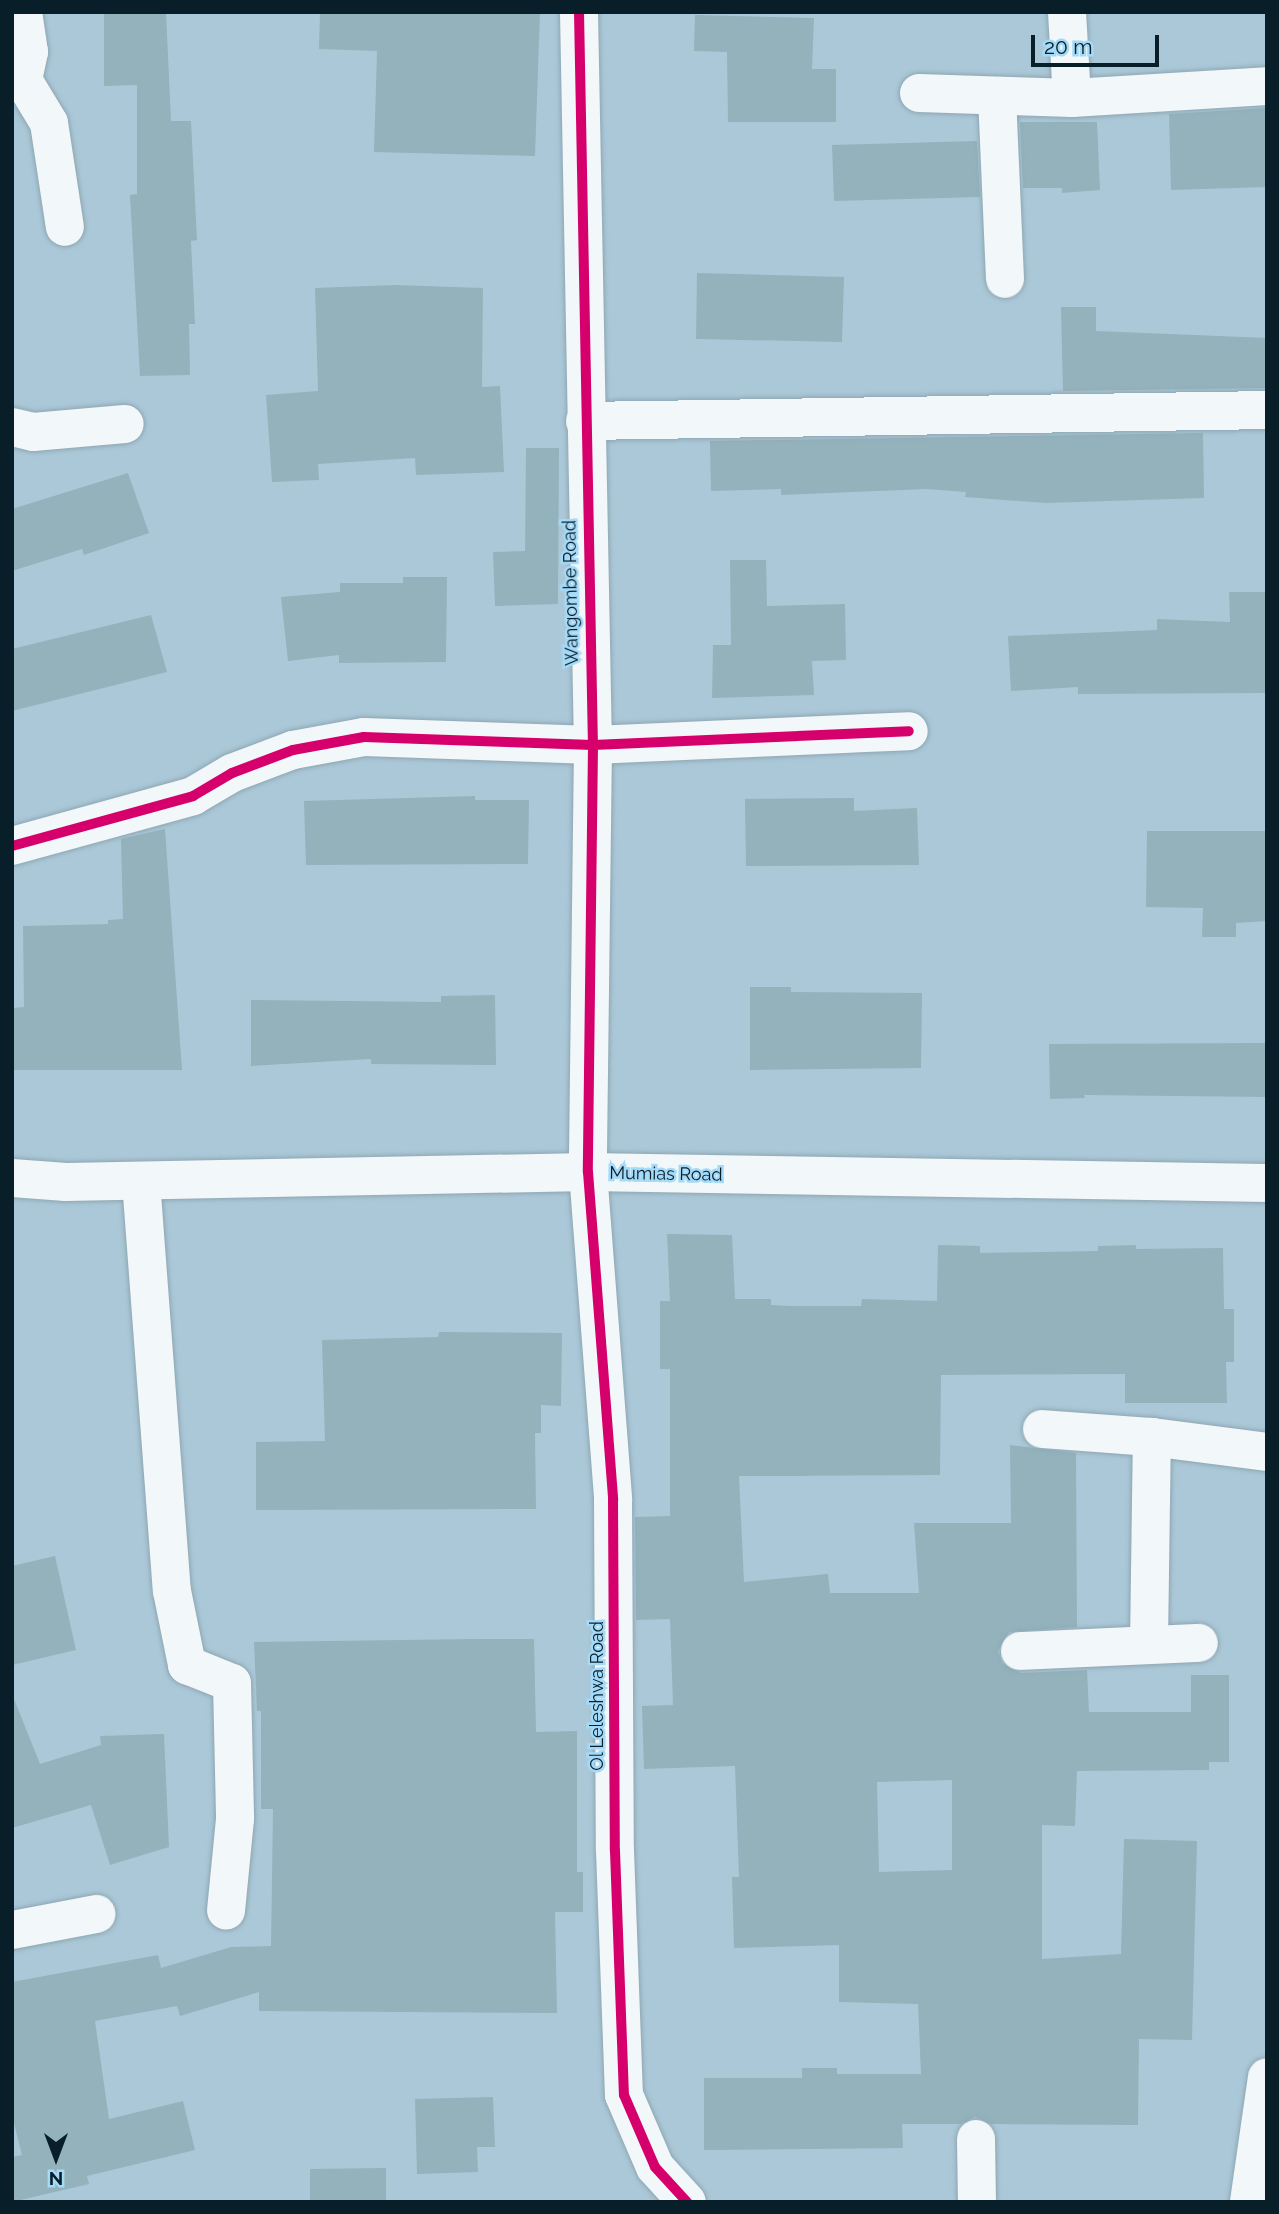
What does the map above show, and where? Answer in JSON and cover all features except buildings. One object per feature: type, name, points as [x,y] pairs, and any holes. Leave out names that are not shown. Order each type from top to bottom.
[{"type":"street","points":[[23,12],[29,52],[18,80],[49,123],[65,227]]},
{"type":"street","name":"Wangombe Road","points":[[579,12],[593,745],[587,1172]]},
{"type":"street","points":[[1067,12],[1072,98]]},
{"type":"street","points":[[919,93],[1072,98],[1267,86]]},
{"type":"street","points":[[997,96],[1005,279]]},
{"type":"street","points":[[585,421],[1267,410]]},
{"type":"street","points":[[12,427],[33,432],[125,424]]},
{"type":"street","points":[[12,846],[193,796],[232,773],[293,750],[364,737],[593,745],[909,731]]},
{"type":"street","name":"Mumias Road","points":[[12,1178],[66,1182],[587,1172],[1267,1183]]},
{"type":"street","name":"Ol Leleshwa Road","points":[[587,1172],[613,1500],[615,1851],[624,2095],[655,2167],[687,2202]]},
{"type":"street","points":[[141,1181],[172,1591],[187,1665],[232,1683],[235,1819],[226,1911]]},
{"type":"street","name":"Mumias Road","points":[[12,1207],[66,1182]]},
{"type":"street","points":[[1042,1429],[1152,1437],[1267,1452]]},
{"type":"street","points":[[1149,1644],[1152,1437]]},
{"type":"street","points":[[1020,1651],[1199,1643]]},
{"type":"street","points":[[12,1930],[96,1914]]},
{"type":"street","points":[[1249,2202],[1267,2077]]},
{"type":"street","points":[[976,2139],[977,2202]]},
{"type":"cycle path","points":[[579,12],[593,745],[588,1172],[613,1500],[615,1851],[624,2095],[655,2167],[687,2202]]},
{"type":"cycle path","points":[[12,846],[193,796],[232,773],[293,750],[364,737],[593,745],[909,731]]}]
